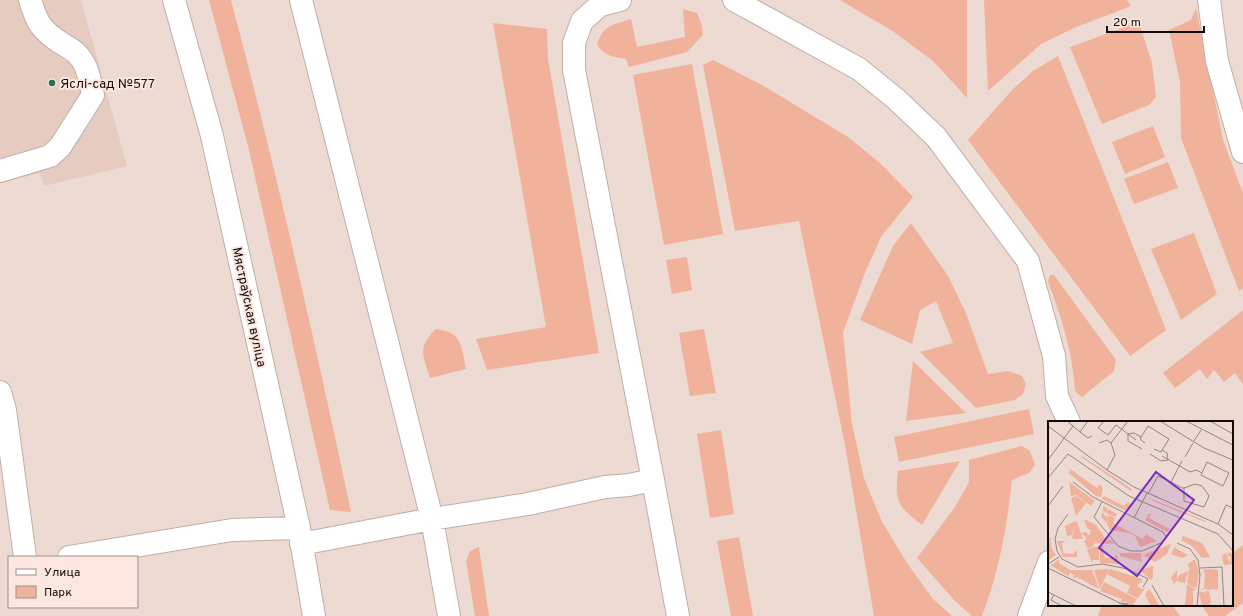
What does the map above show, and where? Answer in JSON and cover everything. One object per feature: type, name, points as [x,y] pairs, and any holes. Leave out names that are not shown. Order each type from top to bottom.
[{"type":"street","points":[[0,171],[50,156],[60,147],[93,96],[88,70],[82,60],[77,53],[46,33],[36,20],[30,0]]},
{"type":"street","name":"Мястраўская вуліца","points":[[174,0],[212,136],[300,536],[314,616]]},
{"type":"street","points":[[301,0],[432,519],[449,616]]},
{"type":"street","points":[[620,0],[600,5],[582,21],[574,43],[574,70],[678,616]]},
{"type":"street","points":[[734,0],[859,69],[896,99],[936,137],[1028,261],[1054,356],[1057,396],[1069,421]]},
{"type":"street","points":[[1209,0],[1217,61],[1243,152]]},
{"type":"street","points":[[0,392],[5,410],[25,556]]},
{"type":"street","points":[[74,556],[232,530],[300,536],[432,519],[528,504],[605,487],[629,485],[653,480]]},
{"type":"street","points":[[1029,616],[1048,565]]},
{"type":"shaded area","name":"Яслі-сад №577","points":[[0,0],[81,0],[127,166],[44,186],[40,173],[0,183]]},
{"type":"green space","points":[[209,0],[231,0],[264,128],[294,256],[351,512],[330,510],[249,150]]},
{"type":"green space","points":[[840,0],[967,0],[967,98],[933,61],[894,32]]},
{"type":"green space","points":[[984,0],[1127,0],[1131,6],[1074,28],[1041,44],[988,91]]},
{"type":"green space","points":[[1196,8],[1223,140],[1243,193],[1243,288],[1239,291],[1181,138],[1180,82],[1169,30],[1191,20]]},
{"type":"green space","points":[[683,9],[697,13],[702,26],[703,35],[687,52],[629,67],[626,59],[613,57],[603,51],[597,44],[603,32],[610,26],[631,19],[637,47],[685,37]]},
{"type":"green space","points":[[493,23],[547,29],[548,59],[599,353],[487,370],[476,339],[546,327]]},
{"type":"green space","points":[[1131,25],[1140,26],[1152,63],[1156,97],[1149,105],[1102,124],[1070,47]]},
{"type":"green space","points":[[1058,56],[1166,330],[1130,356],[968,140],[1012,90],[1033,71]]},
{"type":"green space","points":[[713,60],[762,85],[848,137],[881,164],[913,197],[881,237],[864,275],[843,333],[852,424],[864,478],[882,522],[907,563],[933,599],[952,616],[874,616],[845,445],[799,221],[735,231],[703,65]]},
{"type":"green space","points":[[692,64],[723,234],[664,245],[633,75]]},
{"type":"green space","points":[[1153,126],[1165,157],[1125,174],[1112,142]]},
{"type":"green space","points":[[1168,162],[1178,188],[1134,204],[1124,179]]},
{"type":"green space","points":[[911,223],[948,276],[965,311],[988,374],[1008,371],[1022,376],[1026,384],[1023,394],[1015,400],[976,408],[920,352],[953,343],[936,301],[920,310],[912,344],[860,320],[893,246]]},
{"type":"green space","points":[[1194,233],[1217,294],[1181,320],[1151,249]]},
{"type":"green space","points":[[687,257],[692,290],[672,294],[666,260]]},
{"type":"green space","points":[[1050,275],[1054,275],[1116,360],[1114,371],[1082,397],[1075,391],[1069,349],[1062,321],[1048,281]]},
{"type":"green space","points":[[1243,310],[1243,384],[1235,373],[1224,382],[1214,370],[1207,379],[1200,369],[1175,388],[1163,373]]},
{"type":"green space","points":[[436,329],[451,333],[456,337],[461,347],[466,369],[430,378],[423,352],[426,341]]},
{"type":"green space","points":[[704,329],[716,393],[690,396],[679,333]]},
{"type":"green space","points":[[913,361],[966,413],[906,421]]},
{"type":"green space","points":[[1029,409],[1034,434],[899,462],[894,437]]},
{"type":"green space","points":[[721,430],[734,514],[710,518],[697,434]]},
{"type":"green space","points":[[1022,446],[1030,451],[1035,465],[1029,473],[1012,480],[1005,532],[993,583],[982,616],[972,616],[955,601],[917,558],[955,507],[969,482],[969,460]]},
{"type":"green space","points":[[960,461],[922,525],[907,513],[900,502],[897,490],[898,471]]},
{"type":"green space","points":[[739,537],[753,616],[731,616],[717,541]]},
{"type":"green space","points":[[1243,545],[1243,603],[1225,616],[1209,616],[1202,606],[1233,606],[1233,552]]},
{"type":"green space","points":[[479,547],[489,616],[475,616],[466,561],[470,551]]},
{"type":"green space","points":[[1102,606],[1173,606],[1180,616],[1098,616]]},
{"type":"place","name":"Яслі-сад №577","points":[[52,83]]}]
